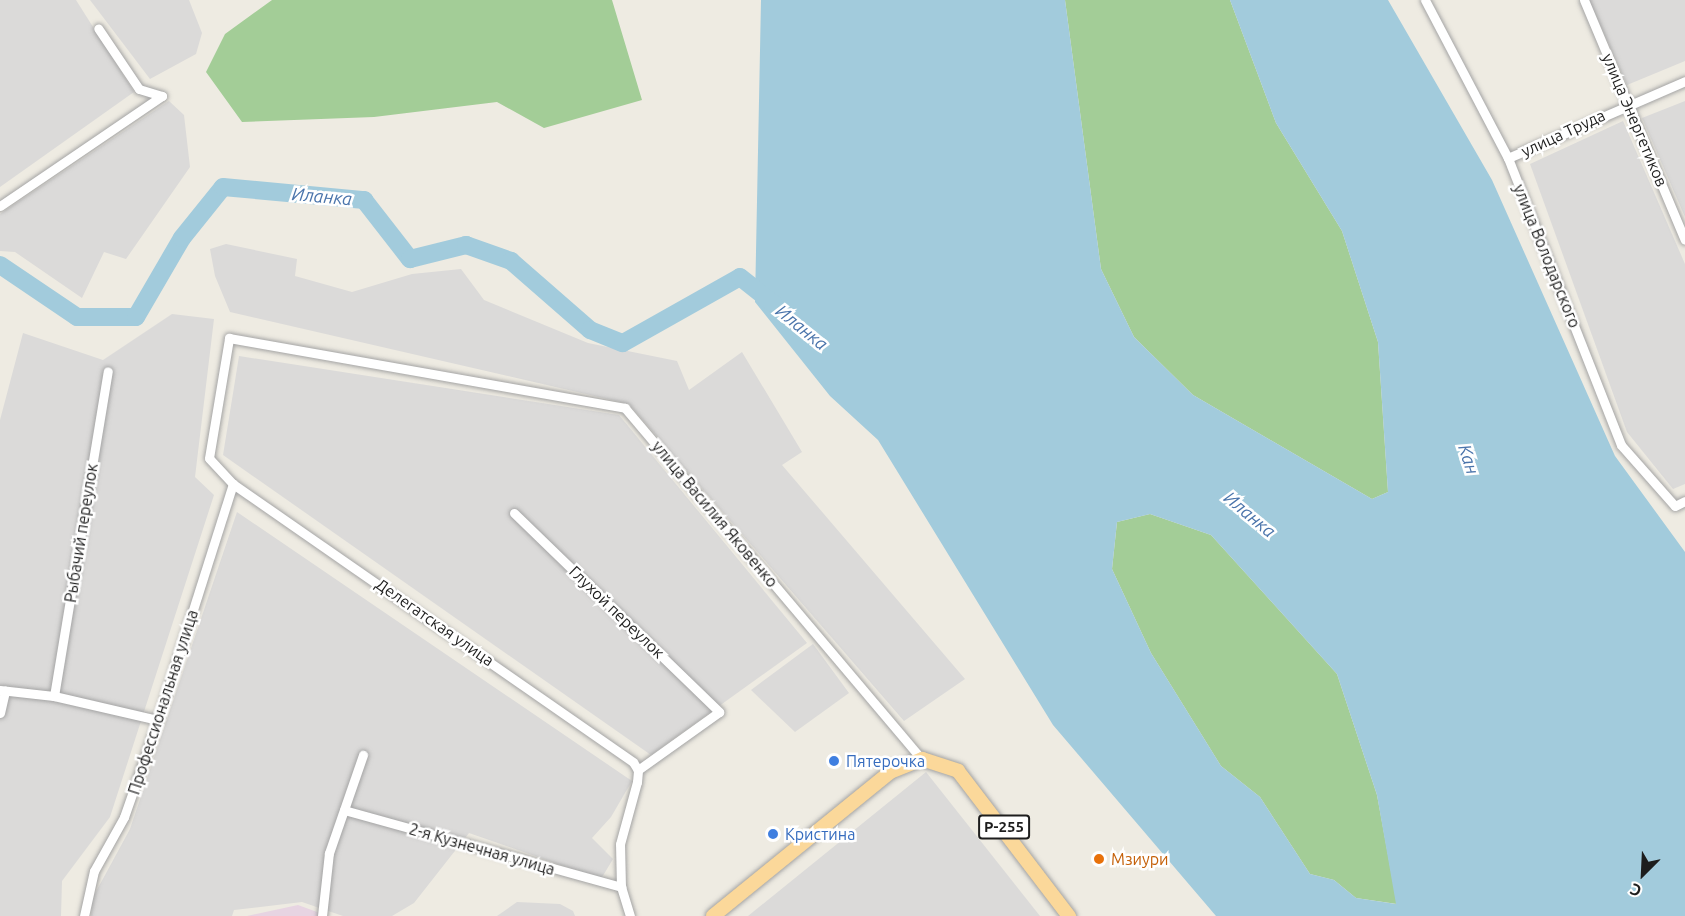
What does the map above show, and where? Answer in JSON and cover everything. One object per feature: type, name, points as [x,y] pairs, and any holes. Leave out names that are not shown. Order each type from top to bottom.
[{"type":"main road","points":[[712,916],[890,772],[922,759]]},
{"type":"main road","name":"Р-255","points":[[922,759],[958,771],[1070,916]]},
{"type":"street","name":"улица Володарского","points":[[1425,0],[1508,158],[1621,445],[1675,506],[1685,501]]},
{"type":"street","name":"улица Энергетиков","points":[[1584,0],[1685,240]]},
{"type":"street","points":[[0,206],[162,96],[139,88],[98,28]]},
{"type":"street","name":"улица Труда","points":[[1508,158],[1685,81]]},
{"type":"street","name":"Делегатская улица","points":[[229,338],[209,458],[233,484],[458,637],[633,762],[638,770]]},
{"type":"street","name":"улица Василия Яковенко","points":[[229,338],[625,408],[922,759]]},
{"type":"street","name":"Рыбачий переулок","points":[[54,696],[108,371]]},
{"type":"street","name":"Профессиональная улица","points":[[84,916],[93,871],[124,817],[158,720],[233,484]]},
{"type":"street","name":"Глухой переулок","points":[[514,513],[719,712],[638,770]]},
{"type":"street","points":[[0,713],[2,690],[54,696],[158,720]]},
{"type":"street","points":[[322,916],[329,853],[363,755]]},
{"type":"street","points":[[630,916],[621,887],[622,826],[638,770]]},
{"type":"street","name":"2-я Кузнечная улица","points":[[344,810],[621,887]]},
{"type":"shaded area","points":[[0,0],[76,0],[134,92],[0,187]]},
{"type":"shaded area","points":[[90,0],[189,0],[202,33],[196,54],[150,79]]},
{"type":"shaded area","points":[[1589,0],[1685,0],[1685,61],[1627,85]]},
{"type":"shaded area","points":[[169,101],[184,115],[190,167],[126,259],[104,252],[82,298],[15,252],[0,251],[0,214]]},
{"type":"shaded area","points":[[1685,101],[1685,217],[1642,118]]},
{"type":"shaded area","points":[[1623,121],[1685,264],[1685,484],[1673,489],[1627,432],[1530,164]]},
{"type":"shaded area","points":[[226,244],[297,259],[295,276],[352,292],[412,274],[461,269],[484,300],[588,343],[677,361],[689,390],[742,352],[802,452],[782,465],[965,679],[904,721],[629,404],[230,312],[215,276],[210,249]]},
{"type":"shaded area","points":[[172,314],[214,319],[195,477],[214,495],[110,817],[62,881],[61,916],[0,916],[0,420],[23,333],[103,360]]},
{"type":"shaded area","points":[[239,356],[619,415],[807,643],[651,755],[223,455]]},
{"type":"shaded area","points":[[237,512],[632,781],[611,817],[592,838],[613,859],[601,879],[469,833],[414,903],[392,916],[343,916],[302,902],[234,910],[232,916],[91,916],[92,899],[130,829]]},
{"type":"shaded area","points":[[813,644],[849,693],[795,732],[751,690]]},
{"type":"shaded area","points":[[926,772],[1040,916],[748,916]]},
{"type":"shaded area","points":[[517,902],[560,904],[573,911],[575,916],[497,916]]},
{"type":"shaded area","points":[[298,905],[328,916],[247,916]]},
{"type":"green space","points":[[272,0],[612,0],[642,100],[544,128],[497,102],[374,117],[242,122],[206,72],[225,34]]},
{"type":"green space","points":[[1065,0],[1230,0],[1276,123],[1342,231],[1378,342],[1388,492],[1372,499],[1193,395],[1134,337],[1101,269]]},
{"type":"green space","points":[[1150,514],[1211,535],[1337,674],[1377,795],[1397,904],[1356,898],[1334,880],[1310,874],[1260,797],[1221,766],[1151,653],[1112,569],[1117,522]]},
{"type":"water","name":"Кан","points":[[761,0],[1065,0],[1101,269],[1134,337],[1193,395],[1372,499],[1388,492],[1378,342],[1342,231],[1276,123],[1230,0],[1388,0],[1492,180],[1615,456],[1685,552],[1685,916],[1216,916],[1053,725],[878,440],[830,396],[755,302]],"holes":[[[1150,514],[1211,535],[1337,674],[1377,795],[1396,904],[1356,898],[1334,880],[1310,874],[1260,797],[1221,766],[1151,653],[1112,569],[1117,522]]]},
{"type":"waterway","name":"Иланка","points":[[0,265],[77,317],[136,317],[182,238],[223,187],[364,200],[410,259],[466,245],[511,261],[590,330],[623,343],[740,277],[774,304]]},
{"type":"place","name":"Пятерочка","points":[[834,761]]},
{"type":"place","name":"Кристина","points":[[773,834]]},
{"type":"place","name":"Мзиури","points":[[1099,859]]}]
